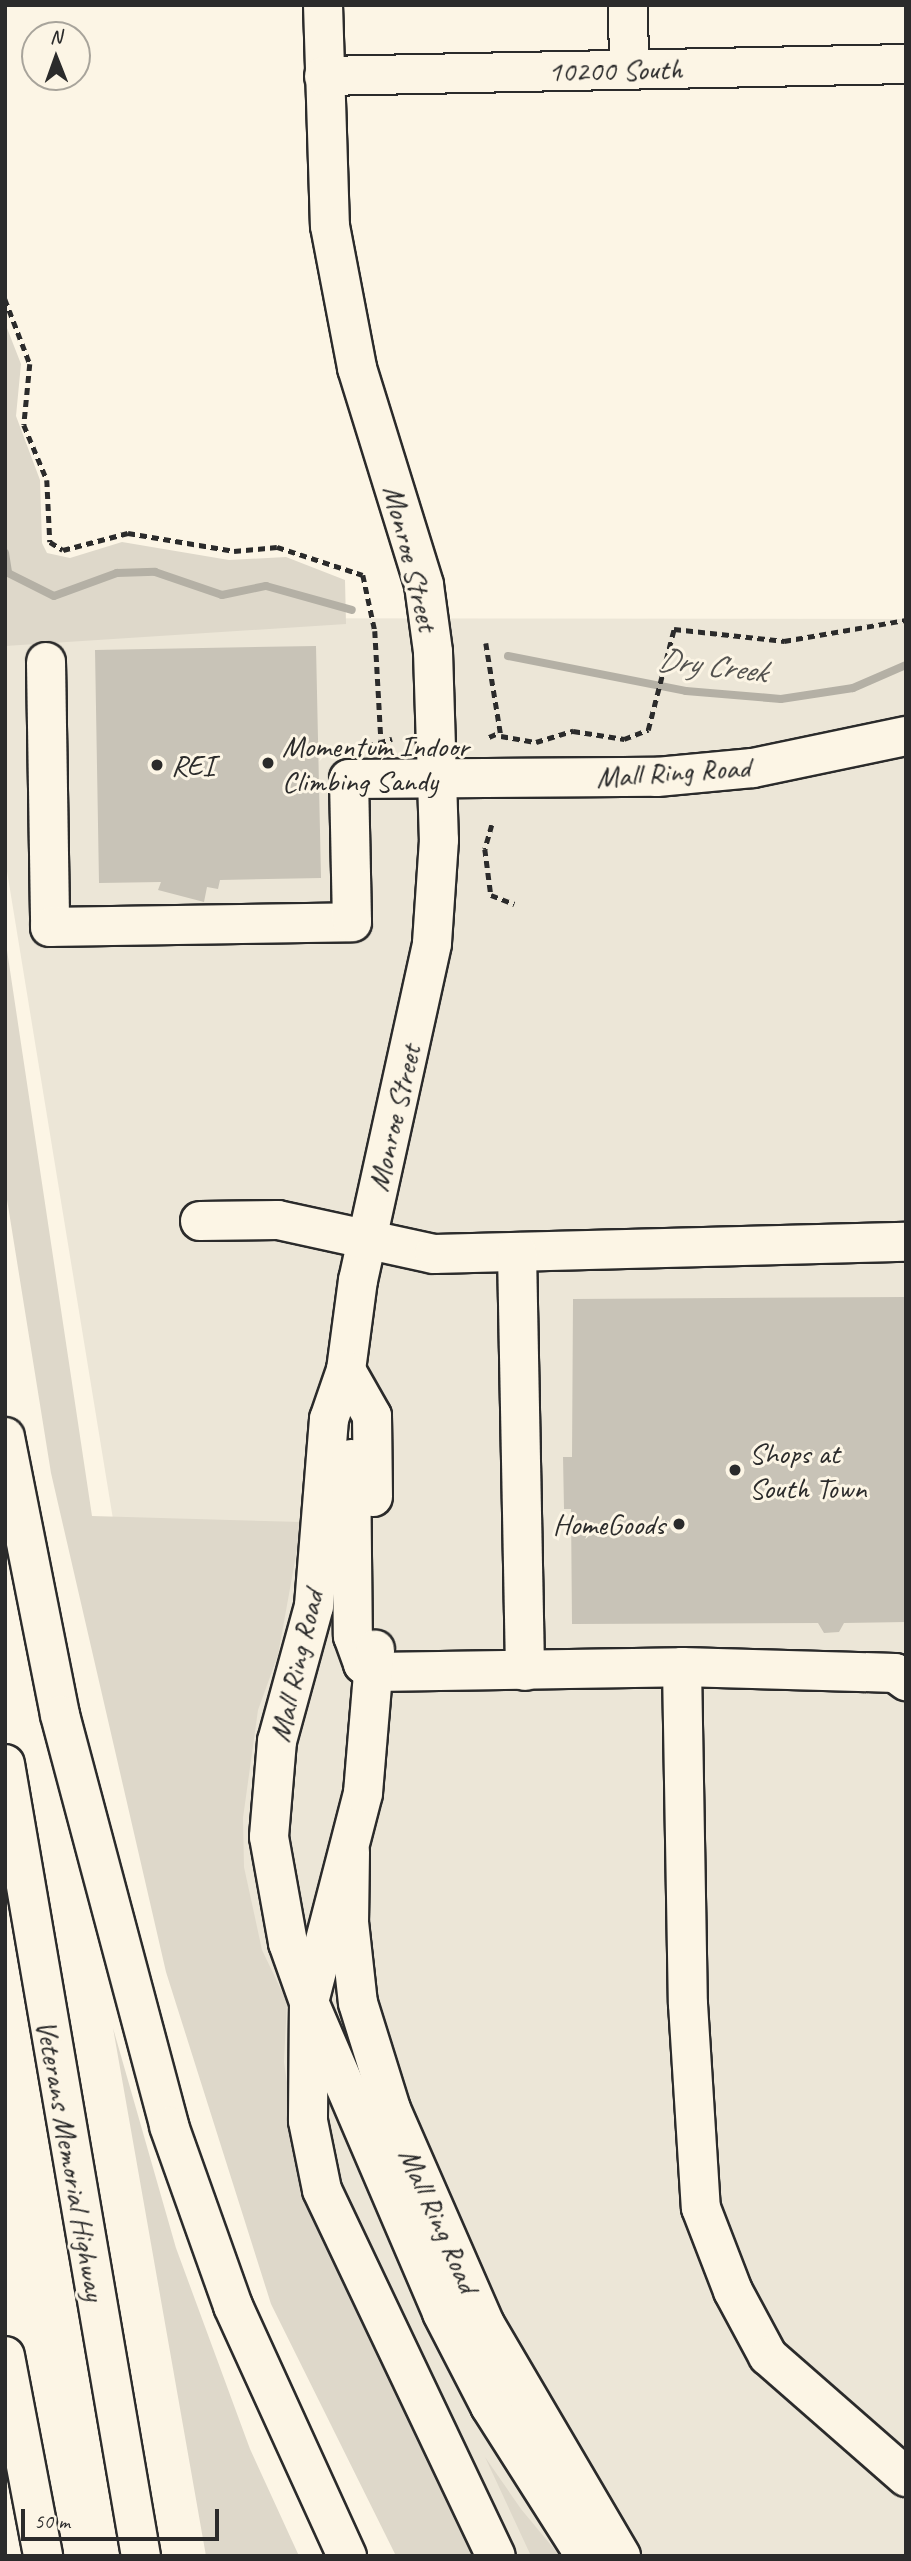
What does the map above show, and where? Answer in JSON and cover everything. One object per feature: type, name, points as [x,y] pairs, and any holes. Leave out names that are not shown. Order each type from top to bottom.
[{"type":"main road","name":"Monroe Street","points":[[323,5],[330,226],[341,297],[357,368],[424,585],[433,652],[438,780],[432,944],[367,1238]]},
{"type":"main road","points":[[628,5],[629,70]]},
{"type":"main road","name":"10200 South","points":[[324,76],[906,64]]},
{"type":"main road","name":"Mall Ring Road","points":[[47,662],[50,927],[352,922],[349,779],[657,777],[753,768],[906,736]]},
{"type":"main road","points":[[200,1221],[278,1220],[434,1254],[906,1242]]},
{"type":"main road","name":"Mall Ring Road","points":[[367,1238],[346,1370],[329,1419],[314,1606],[287,1699],[271,1785],[275,1889],[309,2002],[442,2313],[490,2406],[580,2547],[592,2556]]},
{"type":"main road","points":[[517,1252],[526,1671]]},
{"type":"main road","name":"Mall Ring Road","points":[[309,2002],[350,1852],[372,1733],[375,1672],[372,1416],[346,1370]]},
{"type":"main road","points":[[5,1437],[60,1715],[169,2126],[233,2306],[347,2556]]},
{"type":"main road","points":[[682,1667],[688,2004],[701,2208],[733,2291],[768,2356],[906,2477]]},
{"type":"main road","points":[[375,1672],[682,1667],[895,1673],[906,1681]]},
{"type":"main road","name":"Veterans Memorial Highway","points":[[5,1764],[141,2556]]},
{"type":"main road","name":"Mall Ring Road","points":[[350,1852],[349,1923],[358,2003],[391,2109],[485,2324],[621,2556]]},
{"type":"main road","points":[[309,2002],[308,2121],[322,2190],[346,2249],[496,2556]]},
{"type":"main road","points":[[5,2357],[43,2556]]},
{"type":"path","points":[[5,299],[30,364],[24,425],[47,480],[50,542],[63,550],[128,533],[234,551],[277,547],[363,575],[375,631],[381,739]]},
{"type":"path","points":[[489,737],[498,733],[517,742],[573,731],[624,739],[648,730],[667,646],[674,629],[685,627],[784,641],[906,620]]},
{"type":"path","points":[[486,643],[498,733]]},
{"type":"path","points":[[363,747],[381,739],[392,740]]},
{"type":"path","points":[[492,825],[485,849],[491,895],[514,904]]},
{"type":"shaded area","points":[[5,323],[21,364],[16,416],[40,480],[42,543],[47,553],[70,558],[122,542],[229,560],[286,557],[345,580],[346,624],[5,646]]},
{"type":"shaded area","name":"Shops at South Town","points":[[5,618],[906,619],[906,2556],[430,2556],[165,1837],[5,859]]},
{"type":"shaded area","points":[[5,937],[92,1516],[302,1522],[278,1655],[258,1710],[243,1818],[244,1867],[262,1950],[287,2002],[284,2062],[301,2180],[474,2556],[396,2556],[271,2304],[166,1972],[51,1473],[5,1187]]},
{"type":"shaded area","points":[[113,2028],[176,2248],[250,2449],[299,2556],[206,2556]]},
{"type":"shaded area","points":[[485,2457],[521,2509],[560,2556],[531,2556]]},
{"type":"building","points":[[316,646],[321,878],[220,880],[218,889],[207,887],[204,902],[158,890],[161,882],[99,883],[95,650]]},
{"type":"building","name":"Shops at South Town","points":[[906,1297],[906,1622],[844,1623],[839,1632],[824,1633],[818,1623],[572,1624],[571,1509],[564,1509],[563,1457],[572,1457],[573,1299]]},
{"type":"waterway","name":"Dry Creek","points":[[5,553],[8,573],[54,596],[117,573],[155,572],[222,595],[266,586],[352,610]]},
{"type":"waterway","name":"Dry Creek","points":[[508,656],[686,691],[781,699],[853,688],[906,665]]},
{"type":"place","name":"Momentum Indoor Climbing Sandy","points":[[268,763]]},
{"type":"place","name":"REI","points":[[157,765]]},
{"type":"place","name":"Shops at South Town","points":[[735,1470]]},
{"type":"place","name":"HomeGoods","points":[[679,1524]]}]
